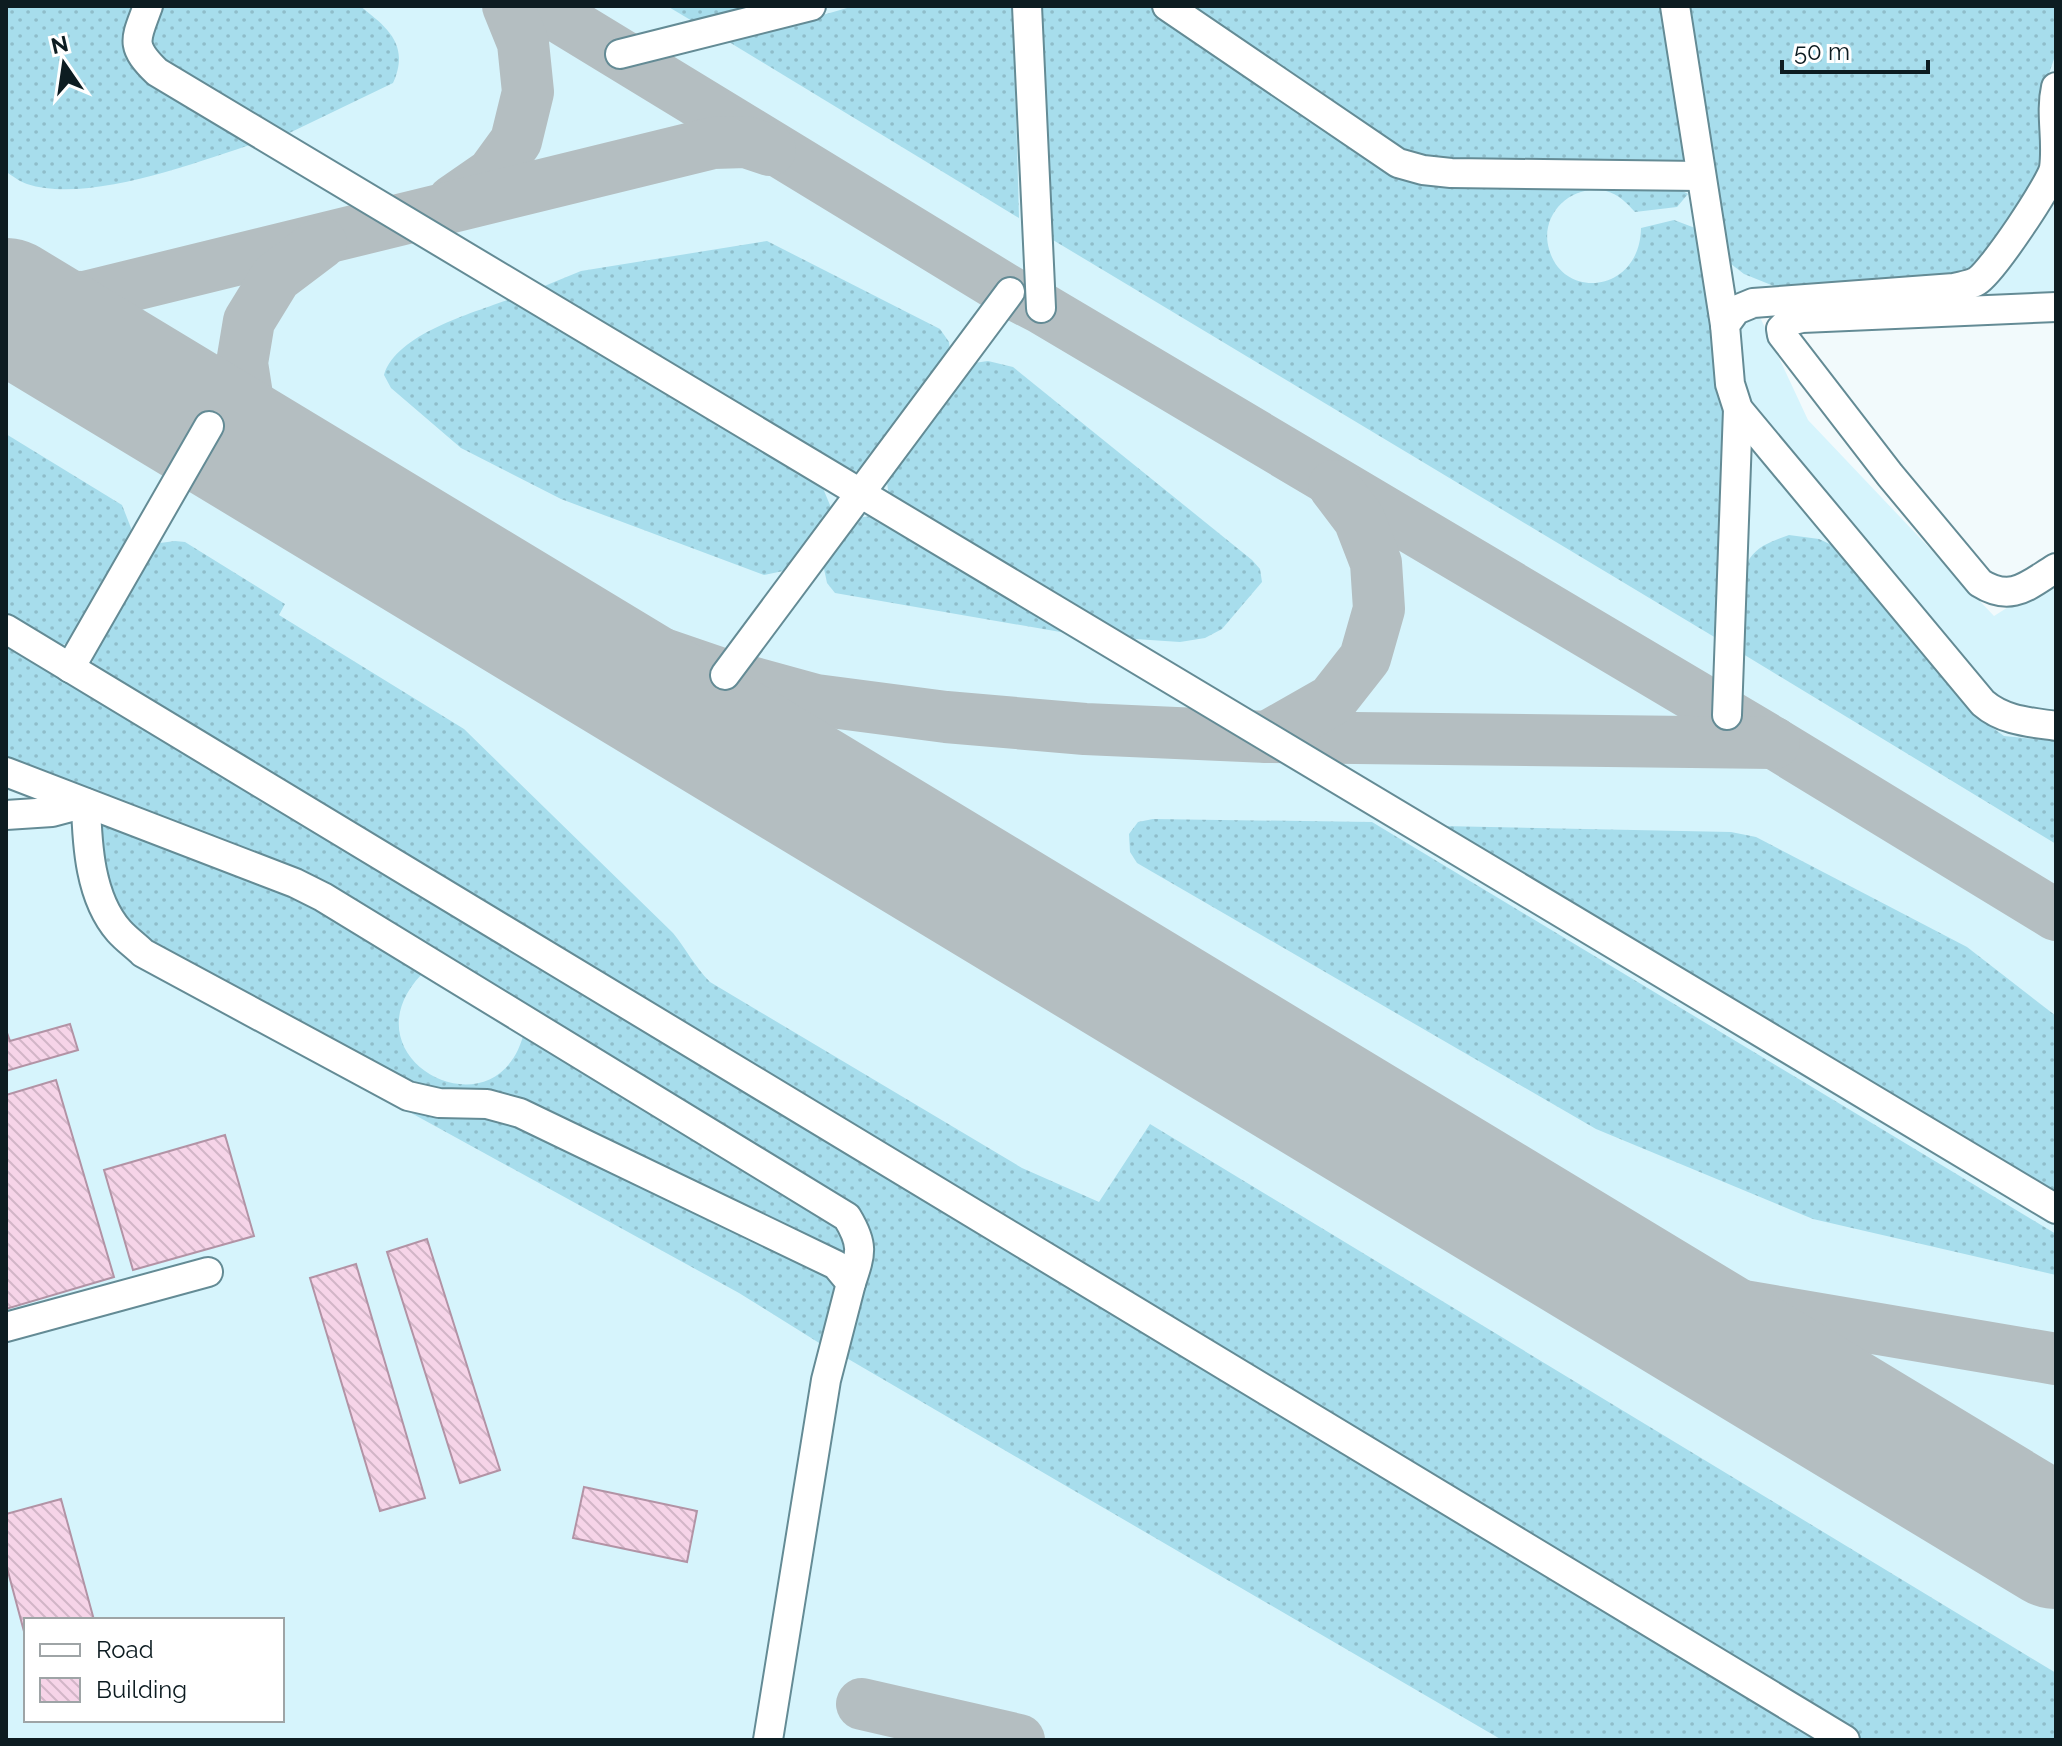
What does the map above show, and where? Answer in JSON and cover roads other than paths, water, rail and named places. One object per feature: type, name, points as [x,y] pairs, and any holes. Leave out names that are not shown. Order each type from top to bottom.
[{"type":"street","points":[[148,6],[136,38],[141,57],[157,72],[2056,1209]]},
{"type":"street","points":[[620,54],[811,6]]},
{"type":"street","points":[[1027,6],[1041,308]]},
{"type":"street","points":[[1167,6],[1398,163],[1451,173],[1701,176]]},
{"type":"street","points":[[1675,6],[1725,325],[1730,384],[1738,409],[1727,715]]},
{"type":"street","points":[[1725,325],[1736,310],[1753,303],[1954,288],[1976,282],[1990,270],[2050,178],[2054,155],[2052,108],[2056,87]]},
{"type":"street","points":[[725,675],[1010,292]]},
{"type":"street","points":[[2056,307],[1802,318],[1789,321],[1781,329],[1791,348],[1890,475],[1980,583],[1992,590],[2015,592],[2056,568]]},
{"type":"street","points":[[1738,409],[1983,703],[1995,713],[2015,720],[2056,726]]},
{"type":"street","points":[[70,668],[209,426]]},
{"type":"street","points":[[6,629],[1845,1740]]},
{"type":"street","points":[[6,772],[295,883],[323,897],[847,1217],[857,1234],[861,1252],[826,1380],[768,1740]]},
{"type":"street","points":[[6,815],[52,812],[86,803]]},
{"type":"street","points":[[86,803],[87,844],[104,908],[119,930],[143,953],[408,1096],[439,1103],[487,1104],[520,1113],[836,1265],[851,1283]]},
{"type":"street","points":[[6,1327],[208,1272]]}]
